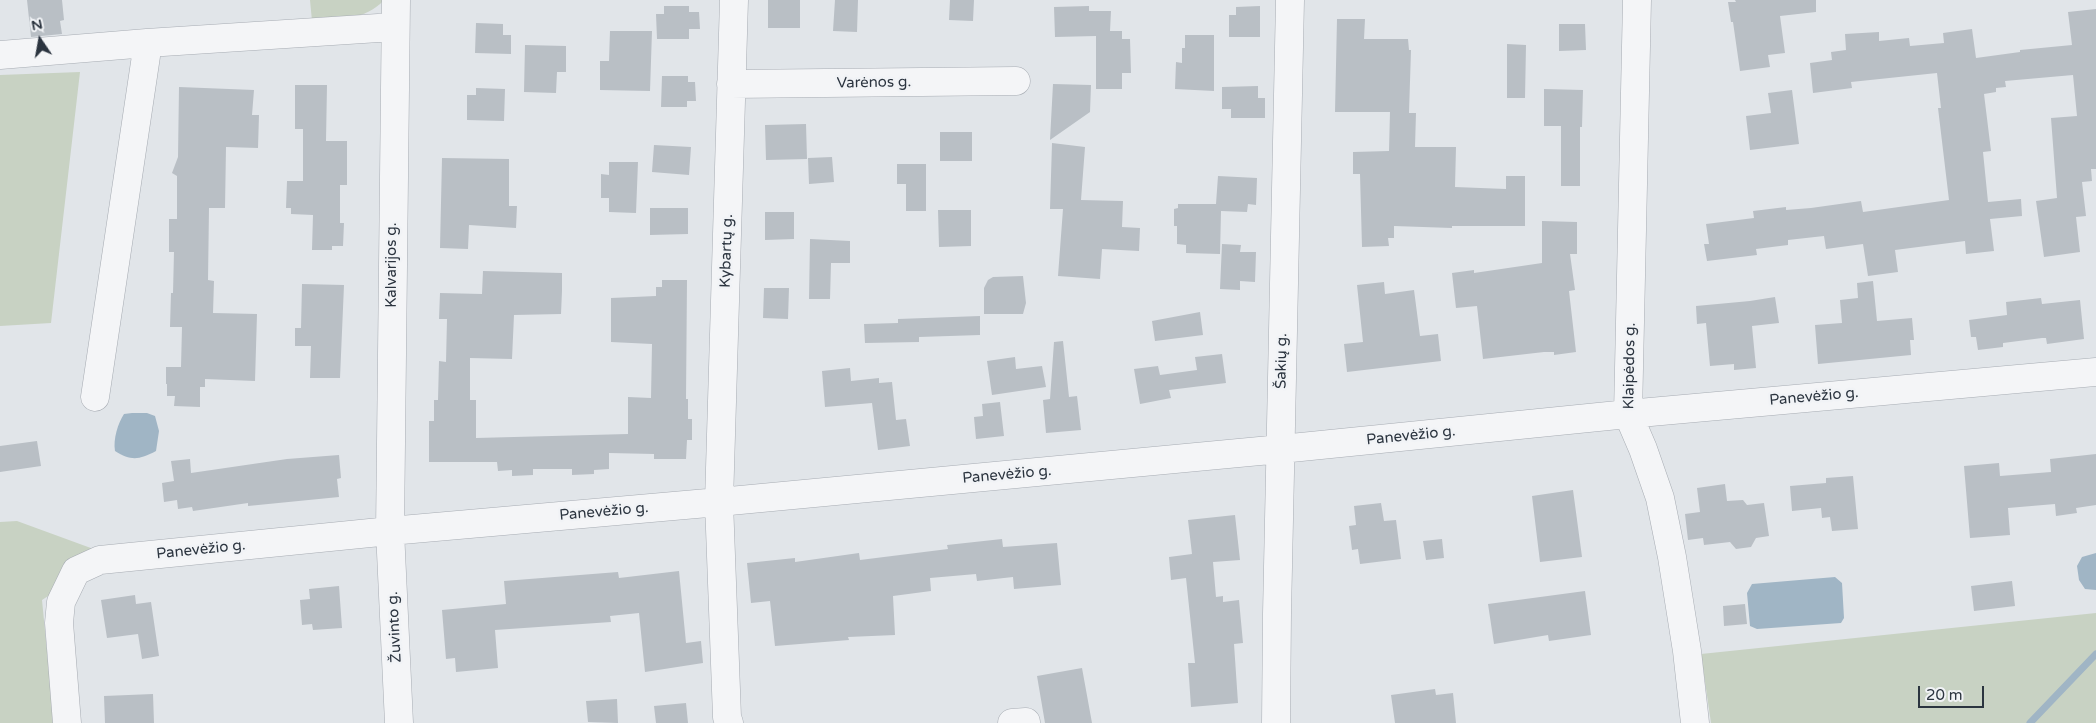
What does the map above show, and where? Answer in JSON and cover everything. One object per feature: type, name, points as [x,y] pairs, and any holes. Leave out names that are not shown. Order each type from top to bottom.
[{"type":"street","name":"Kalvarijos g.","points":[[390,531],[394,27],[396,0]]},
{"type":"street","name":"Kybartų g.","points":[[729,723],[727,717],[719,502],[734,0]]},
{"type":"street","name":"Šakių g.","points":[[1276,723],[1290,0]]},
{"type":"street","name":"Klaipėdos g.","points":[[1637,0],[1628,414],[1643,449],[1660,498],[1672,557],[1687,651],[1695,723]]},
{"type":"street","points":[[0,55],[147,43],[394,27]]},
{"type":"street","points":[[95,397],[147,43]]},
{"type":"street","name":"Varėnos g.","points":[[732,84],[1016,81]]},
{"type":"street","name":"Panevėžio g.","points":[[67,723],[59,623],[62,602],[76,571],[100,560],[390,531],[1280,450],[1628,414],[2096,372]]},
{"type":"street","name":"Žuvinto g.","points":[[390,531],[399,723]]},
{"type":"green space","points":[[310,0],[384,0],[368,12],[351,18],[312,21]]},
{"type":"green space","points":[[80,72],[51,323],[0,326],[0,75]]},
{"type":"green space","points":[[17,521],[99,551],[65,585],[42,600],[54,723],[0,723],[0,522]]},
{"type":"green space","points":[[2096,613],[2096,723],[1711,723],[1701,654]]},
{"type":"water","points":[[147,413],[155,416],[159,431],[156,451],[140,458],[131,458],[115,451],[115,436],[120,422],[124,414]]},
{"type":"water","points":[[2096,553],[2096,590],[2085,589],[2079,580],[2077,566],[2082,557]]},
{"type":"water","points":[[1835,577],[1842,583],[1844,618],[1841,623],[1757,629],[1750,626],[1747,593],[1752,584]]},
{"type":"building","points":[[27,0],[62,0],[64,20],[60,21],[62,34],[31,37]]},
{"type":"building","points":[[768,0],[800,0],[800,28],[768,28]]},
{"type":"building","points":[[835,0],[858,0],[857,32],[833,31]]},
{"type":"building","points":[[950,0],[974,0],[973,21],[949,20]]},
{"type":"building","points":[[1735,0],[1816,0],[1816,12],[1780,16],[1785,53],[1768,55],[1770,67],[1740,71],[1728,2],[1736,2]]},
{"type":"building","points":[[664,6],[689,6],[689,12],[699,12],[700,29],[689,29],[689,39],[657,39],[656,14],[664,14]]},
{"type":"building","points":[[1089,6],[1089,11],[1111,11],[1110,31],[1122,31],[1122,39],[1130,39],[1131,73],[1122,73],[1122,89],[1096,89],[1096,36],[1055,37],[1054,7]]},
{"type":"building","points":[[1260,6],[1260,37],[1229,37],[1229,15],[1236,15],[1236,7]]},
{"type":"building","points":[[2096,9],[2096,169],[2091,169],[2092,181],[2082,182],[2086,216],[2076,217],[2080,252],[2044,257],[2036,201],[2057,198],[2051,118],[2077,116],[2073,75],[2005,81],[2006,87],[1996,88],[1996,92],[1984,94],[1991,151],[1983,152],[1988,202],[2021,199],[2022,216],[1990,219],[1994,251],[1966,254],[1965,241],[1895,250],[1898,272],[1868,276],[1863,244],[1826,249],[1824,236],[1788,240],[1788,245],[1756,249],[1757,255],[1707,261],[1704,244],[1709,244],[1706,224],[1754,218],[1753,211],[1786,207],[1786,210],[1811,208],[1861,201],[1863,212],[1949,200],[1938,108],[1941,108],[1937,73],[1851,82],[1852,88],[1813,93],[1810,63],[1832,60],[1831,52],[1846,50],[1845,34],[1879,32],[1879,41],[1909,38],[1910,46],[1944,43],[1943,33],[1972,29],[1976,58],[2020,52],[2020,50],[2072,45],[2068,12]]},
{"type":"building","points":[[1337,19],[1365,19],[1364,39],[1408,39],[1409,50],[1411,50],[1409,113],[1416,113],[1415,147],[1456,147],[1455,187],[1506,189],[1506,176],[1525,176],[1525,226],[1452,226],[1452,228],[1394,226],[1394,238],[1388,238],[1389,246],[1362,247],[1360,174],[1353,174],[1353,152],[1389,151],[1390,112],[1335,112]]},
{"type":"building","points":[[476,23],[503,24],[503,35],[511,35],[511,54],[475,53]]},
{"type":"building","points":[[1559,24],[1585,24],[1586,50],[1559,51]]},
{"type":"building","points":[[610,31],[652,31],[650,91],[600,90],[600,61],[609,61]]},
{"type":"building","points":[[1185,35],[1214,35],[1214,91],[1175,89],[1176,62],[1182,63],[1182,48],[1185,48]]},
{"type":"building","points":[[1507,44],[1526,45],[1525,98],[1507,98]]},
{"type":"building","points":[[525,45],[566,46],[566,72],[557,72],[556,93],[524,92]]},
{"type":"building","points":[[662,76],[688,76],[688,82],[695,82],[696,101],[687,101],[687,107],[661,107]]},
{"type":"building","points":[[1053,84],[1091,85],[1090,112],[1050,140]]},
{"type":"building","points":[[295,85],[327,85],[326,141],[347,141],[347,185],[340,185],[340,223],[344,223],[343,246],[332,246],[332,250],[312,250],[313,215],[291,214],[291,208],[286,208],[287,181],[303,181],[303,129],[295,129]]},
{"type":"building","points":[[1258,86],[1258,98],[1265,98],[1265,118],[1231,118],[1231,109],[1222,109],[1222,87]]},
{"type":"building","points":[[179,87],[254,90],[252,115],[259,115],[258,148],[226,147],[225,208],[209,208],[208,280],[214,281],[213,313],[257,314],[255,381],[205,379],[205,387],[200,387],[200,407],[174,406],[175,396],[167,396],[166,384],[166,367],[181,367],[182,327],[170,327],[174,252],[169,252],[169,219],[177,219],[177,176],[172,173],[178,157]]},
{"type":"building","points":[[476,88],[505,89],[504,121],[467,120],[467,95],[476,95]]},
{"type":"building","points":[[1544,89],[1583,90],[1582,127],[1580,127],[1580,186],[1561,186],[1561,126],[1544,126]]},
{"type":"building","points":[[1792,90],[1799,144],[1750,150],[1746,116],[1771,113],[1768,93]]},
{"type":"building","points":[[806,124],[807,159],[766,160],[765,125]]},
{"type":"building","points":[[940,132],[972,132],[972,161],[940,161]]},
{"type":"building","points":[[1052,143],[1085,147],[1081,200],[1123,201],[1122,227],[1140,228],[1139,251],[1102,249],[1100,279],[1058,276],[1063,209],[1050,209]]},
{"type":"building","points":[[654,145],[691,147],[689,175],[652,172]]},
{"type":"building","points":[[832,157],[834,182],[809,184],[808,158]]},
{"type":"building","points":[[442,158],[509,159],[509,206],[517,206],[516,228],[469,225],[468,249],[440,248]]},
{"type":"building","points":[[609,162],[638,162],[636,213],[609,212],[609,198],[601,198],[601,174],[609,175]]},
{"type":"building","points":[[897,164],[926,164],[926,211],[906,211],[906,184],[897,184]]},
{"type":"building","points":[[1218,176],[1257,178],[1256,205],[1248,204],[1247,212],[1221,211],[1220,254],[1186,253],[1186,245],[1177,244],[1177,226],[1174,226],[1174,209],[1178,208],[1178,204],[1216,204]]},
{"type":"building","points":[[650,208],[688,208],[688,234],[650,235]]},
{"type":"building","points":[[938,210],[971,210],[971,246],[939,247]]},
{"type":"building","points":[[765,212],[794,212],[794,239],[765,240]]},
{"type":"building","points":[[1542,221],[1577,222],[1577,254],[1570,254],[1575,290],[1569,291],[1576,352],[1554,355],[1554,352],[1544,352],[1483,359],[1477,306],[1456,308],[1452,273],[1474,270],[1474,273],[1542,263]]},
{"type":"building","points":[[810,239],[850,241],[850,263],[831,263],[830,299],[809,299]]},
{"type":"building","points":[[1222,244],[1241,245],[1240,252],[1256,252],[1255,282],[1240,281],[1240,290],[1220,289]]},
{"type":"building","points":[[483,271],[562,273],[562,291],[561,314],[514,315],[512,359],[470,358],[470,400],[476,400],[476,438],[628,434],[628,397],[651,398],[652,344],[611,342],[611,298],[656,296],[656,287],[662,287],[662,280],[687,280],[686,399],[688,399],[688,419],[692,419],[692,440],[687,440],[686,459],[654,459],[654,454],[609,453],[609,469],[594,470],[594,474],[572,475],[572,469],[533,469],[533,475],[512,476],[512,470],[498,471],[497,462],[429,462],[429,421],[434,421],[434,400],[438,400],[439,361],[446,362],[447,319],[439,319],[440,293],[482,294]]},
{"type":"building","points":[[1023,276],[1026,303],[1023,314],[984,314],[984,288],[988,280],[993,277]]},
{"type":"building","points":[[1873,281],[1877,321],[1912,318],[1914,340],[1910,340],[1911,355],[1818,364],[1815,325],[1842,323],[1840,300],[1858,298],[1857,283]]},
{"type":"building","points":[[1384,282],[1385,294],[1414,290],[1420,336],[1438,334],[1441,361],[1347,372],[1344,344],[1363,342],[1357,285]]},
{"type":"building","points":[[302,284],[344,285],[340,378],[310,378],[311,346],[295,346],[295,328],[301,328]]},
{"type":"building","points":[[764,288],[789,288],[788,319],[763,318]]},
{"type":"building","points":[[1775,297],[1779,323],[1752,326],[1756,368],[1734,370],[1734,364],[1710,366],[1706,323],[1697,324],[1696,306]]},
{"type":"building","points":[[2041,298],[2042,304],[2080,300],[2084,339],[2047,344],[2046,338],[2042,338],[2003,343],[2003,347],[1978,350],[1976,337],[1971,337],[1969,320],[2007,315],[2006,302]]},
{"type":"building","points":[[1200,312],[1203,335],[1155,341],[1152,321]]},
{"type":"building","points":[[980,316],[980,335],[919,337],[919,342],[865,343],[864,324],[898,323],[898,319]]},
{"type":"building","points":[[1063,341],[1069,397],[1077,396],[1081,430],[1046,433],[1043,400],[1050,399],[1054,342]]},
{"type":"building","points":[[1222,354],[1226,383],[1169,390],[1171,398],[1140,404],[1134,369],[1158,366],[1160,375],[1197,370],[1195,357]]},
{"type":"building","points":[[1015,357],[1016,369],[1042,366],[1046,387],[992,395],[987,361]]},
{"type":"building","points":[[850,368],[851,381],[879,378],[879,383],[892,382],[896,420],[906,419],[910,446],[878,450],[872,403],[825,407],[822,371]]},
{"type":"building","points":[[1000,402],[1004,436],[976,439],[974,417],[983,416],[982,404]]},
{"type":"building","points":[[37,441],[41,466],[0,472],[0,446]]},
{"type":"building","points":[[2096,454],[2096,505],[2076,508],[2077,513],[2056,516],[2055,504],[2008,508],[2010,535],[1970,538],[1964,466],[1999,463],[2000,476],[2051,472],[2050,459]]},
{"type":"building","points":[[339,455],[341,478],[337,479],[339,497],[248,506],[248,503],[193,511],[192,507],[178,509],[177,500],[164,502],[162,483],[174,481],[171,461],[190,459],[191,473],[287,459]]},
{"type":"building","points":[[1853,476],[1858,529],[1832,531],[1830,517],[1822,518],[1821,508],[1792,511],[1790,486],[1826,483],[1826,478]]},
{"type":"building","points":[[1725,484],[1727,501],[1743,500],[1747,505],[1764,503],[1769,536],[1756,538],[1751,547],[1736,549],[1730,542],[1704,545],[1703,538],[1688,540],[1685,514],[1700,512],[1697,488]]},
{"type":"building","points":[[1573,490],[1582,557],[1540,562],[1532,496]]},
{"type":"building","points":[[1381,503],[1384,521],[1396,520],[1401,559],[1360,564],[1358,549],[1352,550],[1349,526],[1356,525],[1354,506]]},
{"type":"building","points":[[1235,515],[1240,560],[1213,562],[1216,597],[1223,596],[1223,602],[1239,600],[1243,643],[1234,644],[1238,703],[1191,707],[1188,663],[1195,663],[1186,578],[1171,580],[1169,557],[1192,554],[1188,520]]},
{"type":"building","points":[[1002,539],[1003,547],[1057,543],[1061,585],[1014,589],[1013,577],[977,581],[976,574],[930,578],[931,591],[893,596],[895,635],[848,637],[849,640],[775,646],[770,601],[751,603],[747,563],[795,558],[795,562],[859,553],[860,560],[948,549],[947,545]]},
{"type":"building","points":[[1442,539],[1444,558],[1426,560],[1423,541]]},
{"type":"building","points":[[679,571],[686,643],[701,641],[703,663],[645,672],[639,613],[610,616],[611,622],[495,630],[498,668],[456,672],[455,658],[446,659],[442,610],[506,604],[504,581],[618,572],[619,578]]},
{"type":"building","points":[[2012,581],[2015,606],[1974,611],[1971,586]]},
{"type":"building","points":[[339,586],[342,628],[313,630],[312,624],[302,625],[300,600],[310,599],[309,589]]},
{"type":"building","points":[[1585,591],[1591,635],[1549,641],[1548,635],[1494,644],[1488,604]]},
{"type":"building","points":[[135,595],[136,604],[151,602],[159,656],[142,659],[138,634],[107,638],[101,600]]},
{"type":"building","points":[[1745,604],[1747,624],[1724,626],[1723,606]]},
{"type":"building","points":[[1082,668],[1092,723],[1045,723],[1037,676]]},
{"type":"building","points":[[1435,689],[1436,695],[1453,693],[1456,723],[1395,723],[1391,695]]},
{"type":"building","points":[[153,694],[154,723],[105,723],[104,696]]},
{"type":"building","points":[[617,699],[618,723],[588,722],[586,701]]},
{"type":"building","points":[[686,703],[688,723],[656,723],[654,706]]},
{"type":"waterway","points":[[2030,723],[2096,654]]}]
